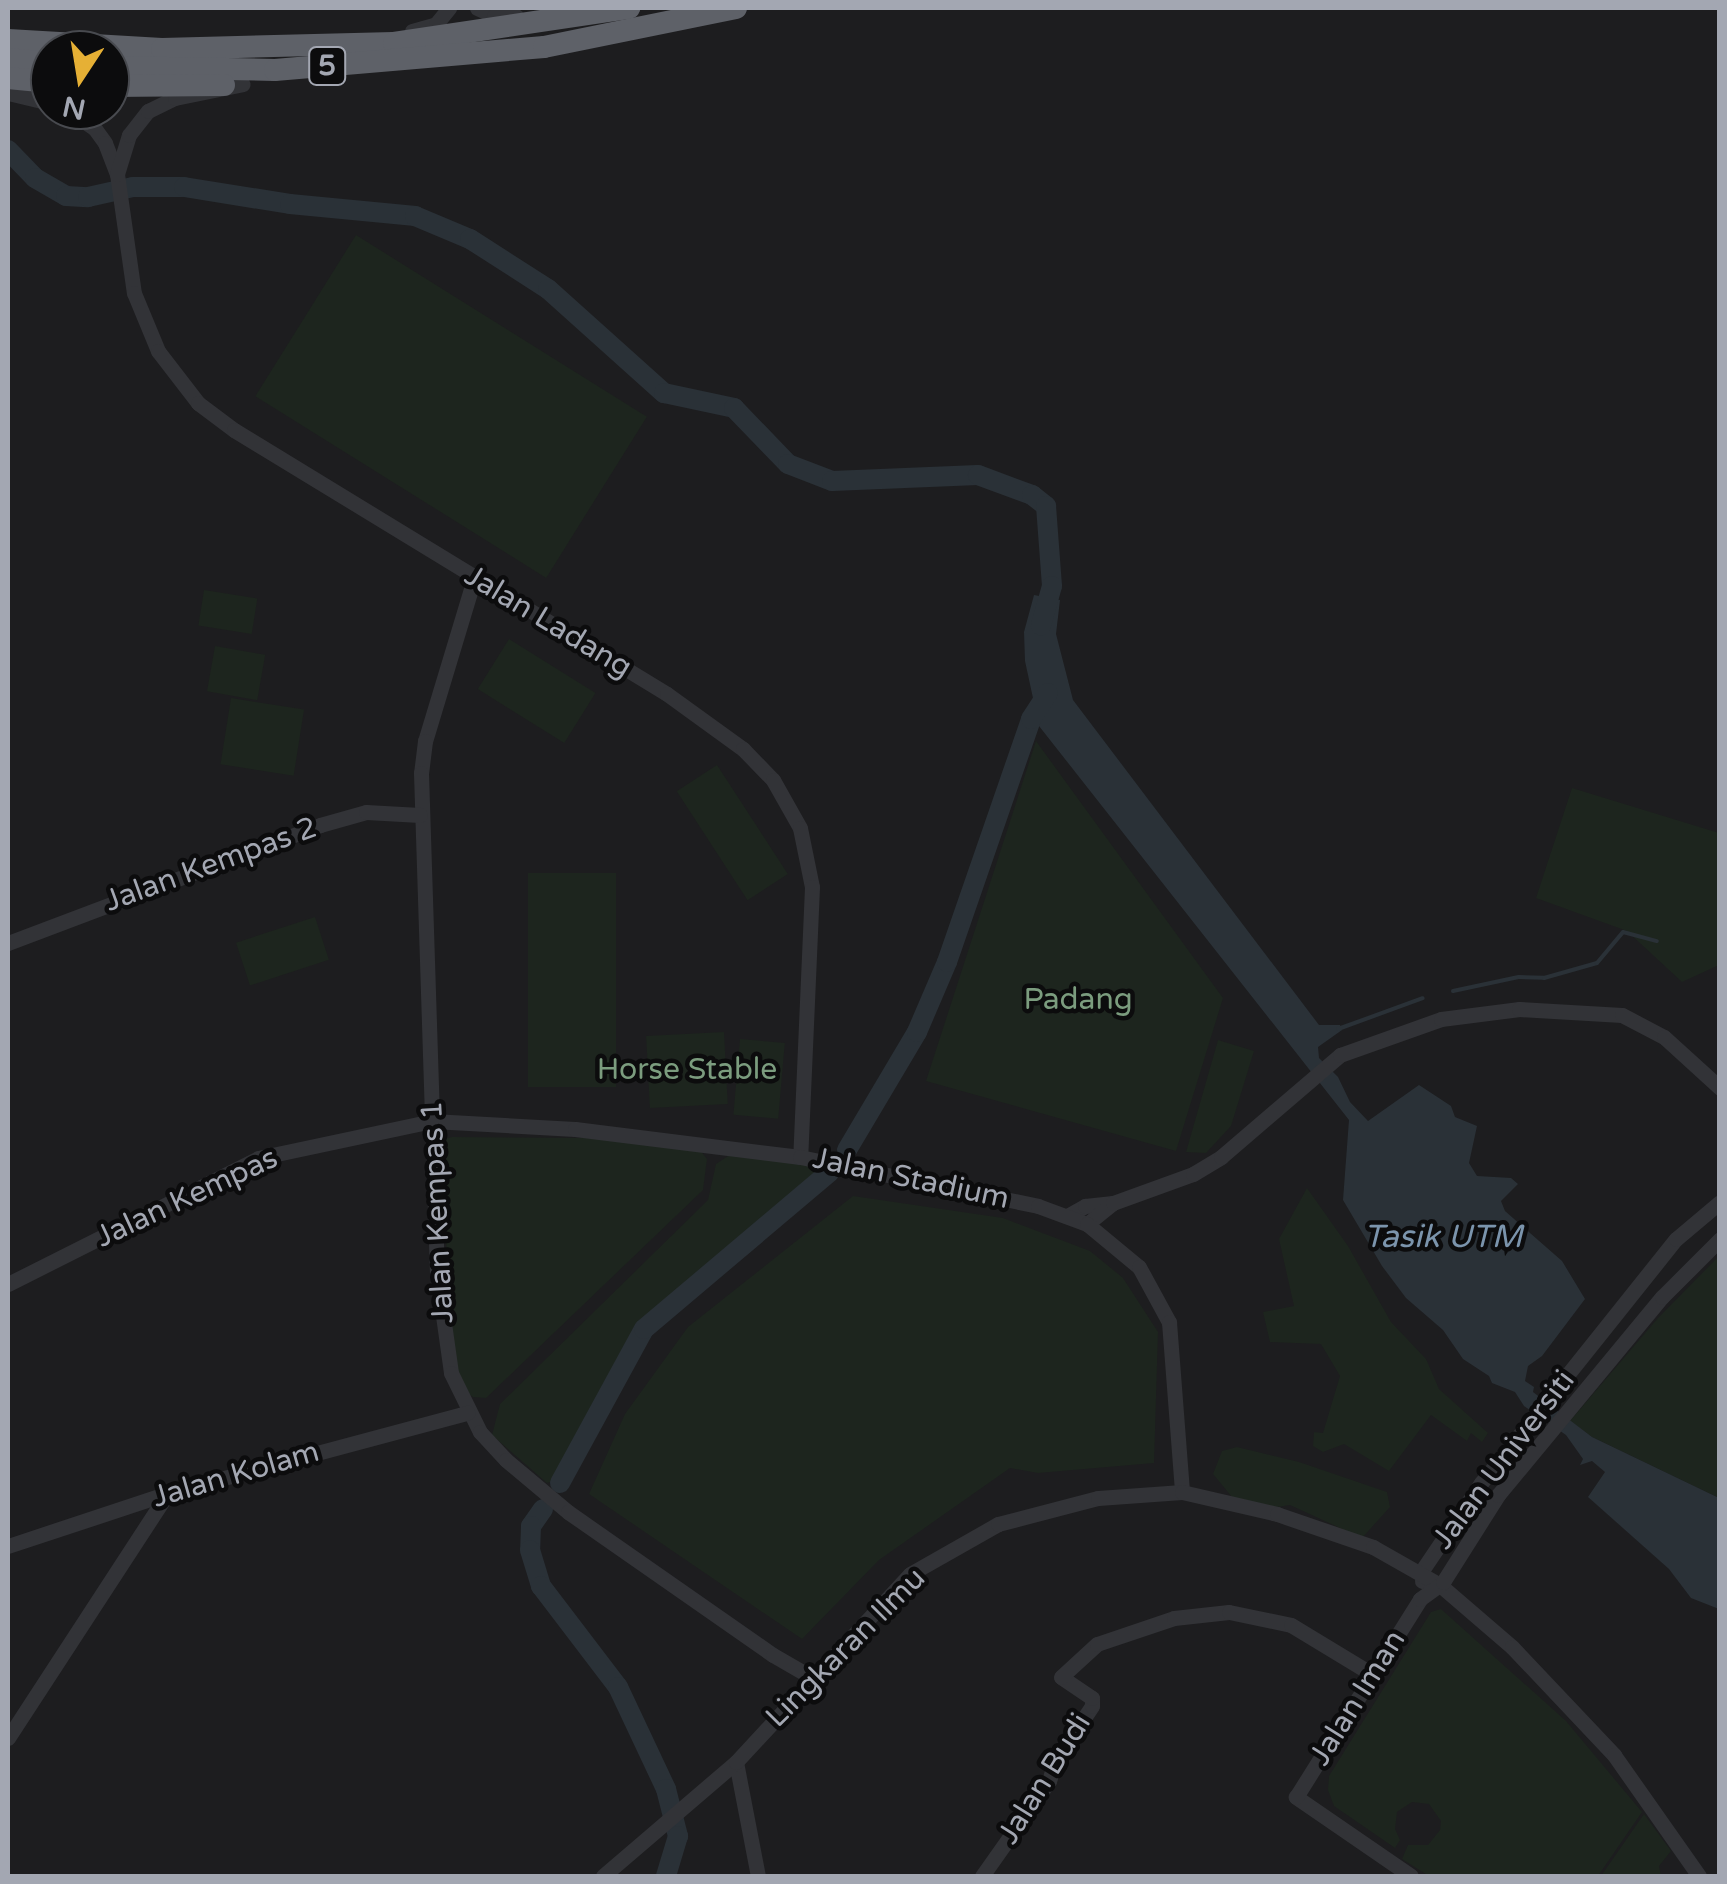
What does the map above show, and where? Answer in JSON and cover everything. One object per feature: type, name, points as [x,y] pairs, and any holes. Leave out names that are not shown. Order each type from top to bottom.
[{"type":"highway","name":"5","points":[[8,40],[162,49],[309,47],[463,35],[630,8]]},
{"type":"highway","name":"5","points":[[130,67],[275,70],[544,47],[736,8]]},
{"type":"highway","points":[[130,86],[243,84],[458,66],[544,47]]},
{"type":"street","points":[[309,47],[419,30],[436,24],[449,8]]},
{"type":"street","points":[[478,8],[511,17],[588,8]]},
{"type":"street","name":"Jalan Ladang","points":[[117,180],[130,135],[148,111],[175,98],[243,84]]},
{"type":"street","name":"Jalan Ladang","points":[[96,130],[117,180],[134,293],[158,351],[198,403],[234,430],[474,579],[667,694],[743,749],[773,780],[800,828],[812,887],[800,1157]]},
{"type":"street","name":"Jalan Kempas 1","points":[[474,579],[425,741],[420,815],[437,1273],[451,1373],[468,1413],[506,1460],[568,1512],[773,1655],[812,1677]]},
{"type":"street","name":"Jalan Kempas 2","points":[[8,942],[320,825],[366,812],[420,815]]},
{"type":"street","points":[[1068,1216],[1085,1206],[1112,1203],[1193,1174],[1221,1157],[1306,1080],[1340,1056],[1414,1026],[1492,1012],[1603,1011],[1626,1016],[1664,1037],[1720,1088]]},
{"type":"street","name":"Jalan Stadium","points":[[432,1121],[575,1129],[800,1157],[985,1192],[1087,1224],[1139,1267],[1168,1322],[1182,1492]]},
{"type":"street","name":"Jalan Kempas","points":[[8,1284],[258,1158],[432,1121]]},
{"type":"street","name":"Jalan Universiti","points":[[1420,1599],[1422,1575],[1481,1482],[1676,1238],[1720,1202]]},
{"type":"street","points":[[1087,1224],[1112,1203]]},
{"type":"street","name":"Jalan Universiti","points":[[1420,1599],[1440,1585],[1498,1494],[1566,1410],[1662,1297],[1720,1239]]},
{"type":"street","name":"Jalan Kolam","points":[[8,1546],[168,1493],[468,1413]]},
{"type":"street","name":"Lingkaran Ilmu","points":[[603,1876],[736,1762],[910,1574],[998,1524],[1098,1498],[1182,1492],[1276,1514],[1373,1547],[1440,1585],[1512,1647],[1614,1755],[1699,1876]]},
{"type":"street","points":[[8,1738],[168,1493]]},
{"type":"street","name":"Jalan Iman","points":[[1411,1876],[1296,1797],[1420,1599]]},
{"type":"street","name":"Jalan Budi","points":[[982,1876],[1049,1781],[1054,1761],[1092,1706],[1092,1698],[1061,1677],[1096,1644],[1174,1618],[1229,1612],[1291,1625],[1372,1674]]},
{"type":"street","points":[[736,1762],[758,1876]]},
{"type":"shaded area","points":[[8,8],[1719,8],[1719,1876],[8,1876]]},
{"type":"green space","points":[[356,235],[647,417],[546,578],[255,396]]},
{"type":"green space","points":[[204,590],[257,598],[252,634],[198,626]]},
{"type":"green space","points":[[509,639],[596,693],[564,743],[478,689]]},
{"type":"green space","points":[[215,646],[265,655],[257,700],[207,691]]},
{"type":"green space","points":[[231,698],[304,710],[294,776],[221,764]]},
{"type":"green space","name":"Padang","points":[[1036,741],[1223,998],[1176,1151],[926,1081]]},
{"type":"green space","points":[[717,765],[788,874],[748,900],[677,791]]},
{"type":"green space","points":[[1572,788],[1719,833],[1719,965],[1682,982],[1627,931],[1536,898]]},
{"type":"green space","points":[[528,873],[616,873],[616,1087],[528,1087]]},
{"type":"green space","points":[[315,917],[329,960],[250,985],[236,943]]},
{"type":"green space","name":"Horse Stable","points":[[724,1032],[728,1104],[650,1108],[646,1036]]},
{"type":"green space","points":[[740,1039],[785,1043],[778,1119],[733,1115]]},
{"type":"green space","points":[[1218,1040],[1254,1051],[1231,1126],[1206,1153],[1186,1152]]},
{"type":"green space","points":[[588,1138],[700,1150],[707,1159],[703,1190],[486,1398],[473,1397],[465,1391],[455,1361],[439,1146],[441,1140]]},
{"type":"green space","points":[[731,1154],[829,1167],[639,1328],[556,1480],[547,1483],[492,1435],[500,1404],[708,1200],[716,1164]]},
{"type":"green space","points":[[1307,1188],[1348,1246],[1391,1322],[1426,1359],[1439,1389],[1488,1433],[1482,1442],[1471,1433],[1467,1441],[1431,1415],[1389,1471],[1344,1444],[1323,1452],[1313,1446],[1314,1432],[1323,1433],[1340,1376],[1321,1344],[1270,1342],[1263,1312],[1294,1306],[1279,1239]]},
{"type":"green space","points":[[853,1196],[1003,1218],[1090,1251],[1123,1278],[1158,1332],[1154,1463],[1038,1473],[1010,1468],[879,1560],[802,1639],[589,1494],[625,1414],[688,1327]]},
{"type":"green space","points":[[1719,1256],[1719,1498],[1592,1437],[1570,1421],[1658,1318]]},
{"type":"green space","points":[[1237,1447],[1299,1462],[1387,1492],[1390,1507],[1362,1538],[1290,1505],[1277,1507],[1232,1497],[1213,1474],[1222,1451]]},
{"type":"green space","points":[[1441,1609],[1566,1721],[1642,1812],[1598,1876],[1429,1876],[1402,1859],[1408,1845],[1428,1845],[1440,1830],[1441,1821],[1429,1804],[1412,1802],[1397,1812],[1395,1829],[1400,1840],[1395,1848],[1334,1806],[1328,1790],[1329,1776],[1431,1612]]},
{"type":"green space","points":[[1644,1814],[1671,1851],[1659,1866],[1661,1876],[1601,1876]]},
{"type":"water","name":"Tasik UTM","points":[[1034,595],[1060,600],[1056,634],[1073,700],[1319,1025],[1340,1025],[1342,1030],[1318,1047],[1319,1058],[1338,1077],[1350,1102],[1368,1121],[1419,1085],[1451,1106],[1455,1117],[1477,1126],[1469,1163],[1477,1176],[1511,1178],[1518,1184],[1501,1201],[1505,1211],[1562,1261],[1585,1299],[1542,1356],[1528,1366],[1525,1381],[1534,1387],[1533,1392],[1592,1437],[1719,1498],[1719,1609],[1691,1598],[1669,1569],[1588,1497],[1605,1472],[1592,1461],[1580,1465],[1583,1459],[1566,1435],[1524,1406],[1515,1392],[1492,1383],[1489,1376],[1463,1359],[1443,1330],[1406,1298],[1382,1266],[1343,1200],[1349,1120],[1039,726],[1025,661],[1024,632]]},
{"type":"waterway","points":[[8,150],[35,178],[66,196],[88,197],[133,187],[184,187],[290,204],[415,216],[470,239],[548,289],[664,393],[734,408],[788,464],[832,481],[978,475],[1032,495],[1046,506],[1052,586],[1041,625]]},
{"type":"waterway","points":[[847,1150],[917,1032],[947,962],[1031,719],[1048,693]]},
{"type":"waterway","points":[[1453,991],[1519,977],[1544,978],[1597,963],[1623,932],[1657,941]]},
{"type":"waterway","points":[[1338,1029],[1423,998]]},
{"type":"waterway","points":[[560,1483],[644,1329],[830,1172]]},
{"type":"waterway","points":[[543,1509],[531,1526],[530,1550],[541,1586],[618,1687],[666,1789],[678,1836],[666,1876]]}]
